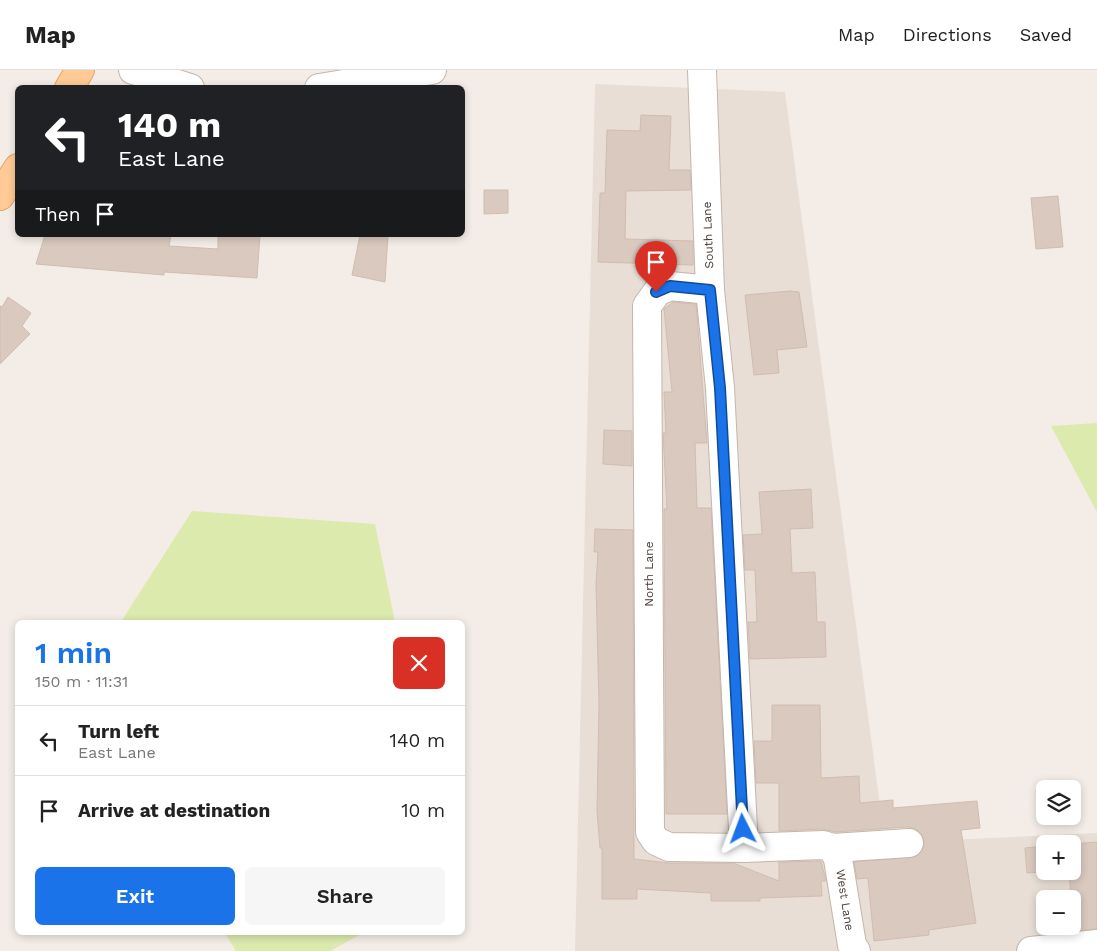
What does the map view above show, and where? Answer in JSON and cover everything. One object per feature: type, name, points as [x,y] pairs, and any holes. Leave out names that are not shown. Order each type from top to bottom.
[{"type":"main road","points":[[71,85],[80,70]]},
{"type":"main road","points":[[0,196],[15,173]]},
{"type":"street","points":[[133,70],[180,85]]},
{"type":"street","points":[[338,85],[432,70]]},
{"type":"street","name":"South Lane","points":[[702,70],[710,290],[720,398],[744,848]]},
{"type":"street","name":"North Lane","points":[[710,290],[670,286],[656,292],[648,306],[650,832],[656,841],[669,847],[744,848]]},
{"type":"street","points":[[744,848],[823,845],[832,848],[909,843]]},
{"type":"street","name":"West Lane","points":[[832,848],[838,860],[852,945],[856,951]]},
{"type":"street","points":[[1031,951],[1097,944]]},
{"type":"shaded area","points":[[595,84],[785,92],[885,843],[1036,836],[1036,880],[1081,880],[1081,835],[1055,835],[1097,833],[1097,951],[575,951]]},
{"type":"green space","points":[[1097,423],[1097,512],[1051,426]]},
{"type":"green space","points":[[192,511],[375,524],[395,620],[122,620]]},
{"type":"green space","points":[[226,935],[359,935],[330,951],[236,951]]},
{"type":"building","points":[[641,115],[671,116],[669,170],[690,170],[691,190],[626,191],[625,239],[693,241],[693,265],[598,262],[600,193],[605,193],[607,130],[640,131]]},
{"type":"building","points":[[484,190],[508,190],[508,213],[484,214]]},
{"type":"building","points":[[1058,196],[1063,247],[1036,249],[1031,198]]},
{"type":"building","points":[[44,237],[171,237],[169,246],[218,249],[218,237],[260,237],[257,278],[164,272],[164,275],[36,264]]},
{"type":"building","points":[[360,237],[388,237],[385,282],[352,275]]},
{"type":"building","points":[[799,292],[807,347],[777,350],[779,373],[754,375],[745,295]]},
{"type":"building","points":[[8,297],[31,313],[22,326],[30,334],[0,364],[0,306],[2,307]]},
{"type":"building","points":[[673,302],[696,304],[707,443],[695,443],[697,508],[711,508],[727,814],[666,814],[664,509],[667,509],[663,433],[666,433],[664,392],[672,392],[664,309]]},
{"type":"building","points":[[604,430],[632,431],[632,466],[603,464]]},
{"type":"building","points":[[811,489],[813,528],[790,529],[792,573],[815,572],[817,622],[825,622],[826,657],[750,659],[748,622],[757,622],[755,570],[745,570],[743,535],[762,534],[759,492]]},
{"type":"building","points":[[595,529],[633,530],[634,859],[669,863],[733,863],[779,881],[779,862],[821,861],[826,881],[821,881],[822,896],[760,898],[760,901],[711,901],[711,893],[637,889],[637,899],[602,899],[602,848],[600,848],[597,811],[599,704],[596,584],[598,552],[594,552]]},
{"type":"building","points":[[772,705],[820,705],[821,778],[859,776],[860,803],[893,800],[893,808],[977,801],[980,828],[961,830],[976,923],[929,930],[929,935],[874,941],[868,878],[857,879],[854,862],[917,856],[923,849],[922,835],[916,829],[908,827],[835,832],[822,829],[779,831],[779,783],[756,783],[754,741],[772,741]]},
{"type":"building","points":[[1097,842],[1097,929],[1081,930],[1081,890],[1071,890],[1070,880],[1081,880],[1081,843]]},
{"type":"building","points":[[1036,847],[1036,872],[1027,873],[1025,848]]},
{"type":"route","points":[[656,292],[670,286],[710,290],[720,388],[743,829]]}]
